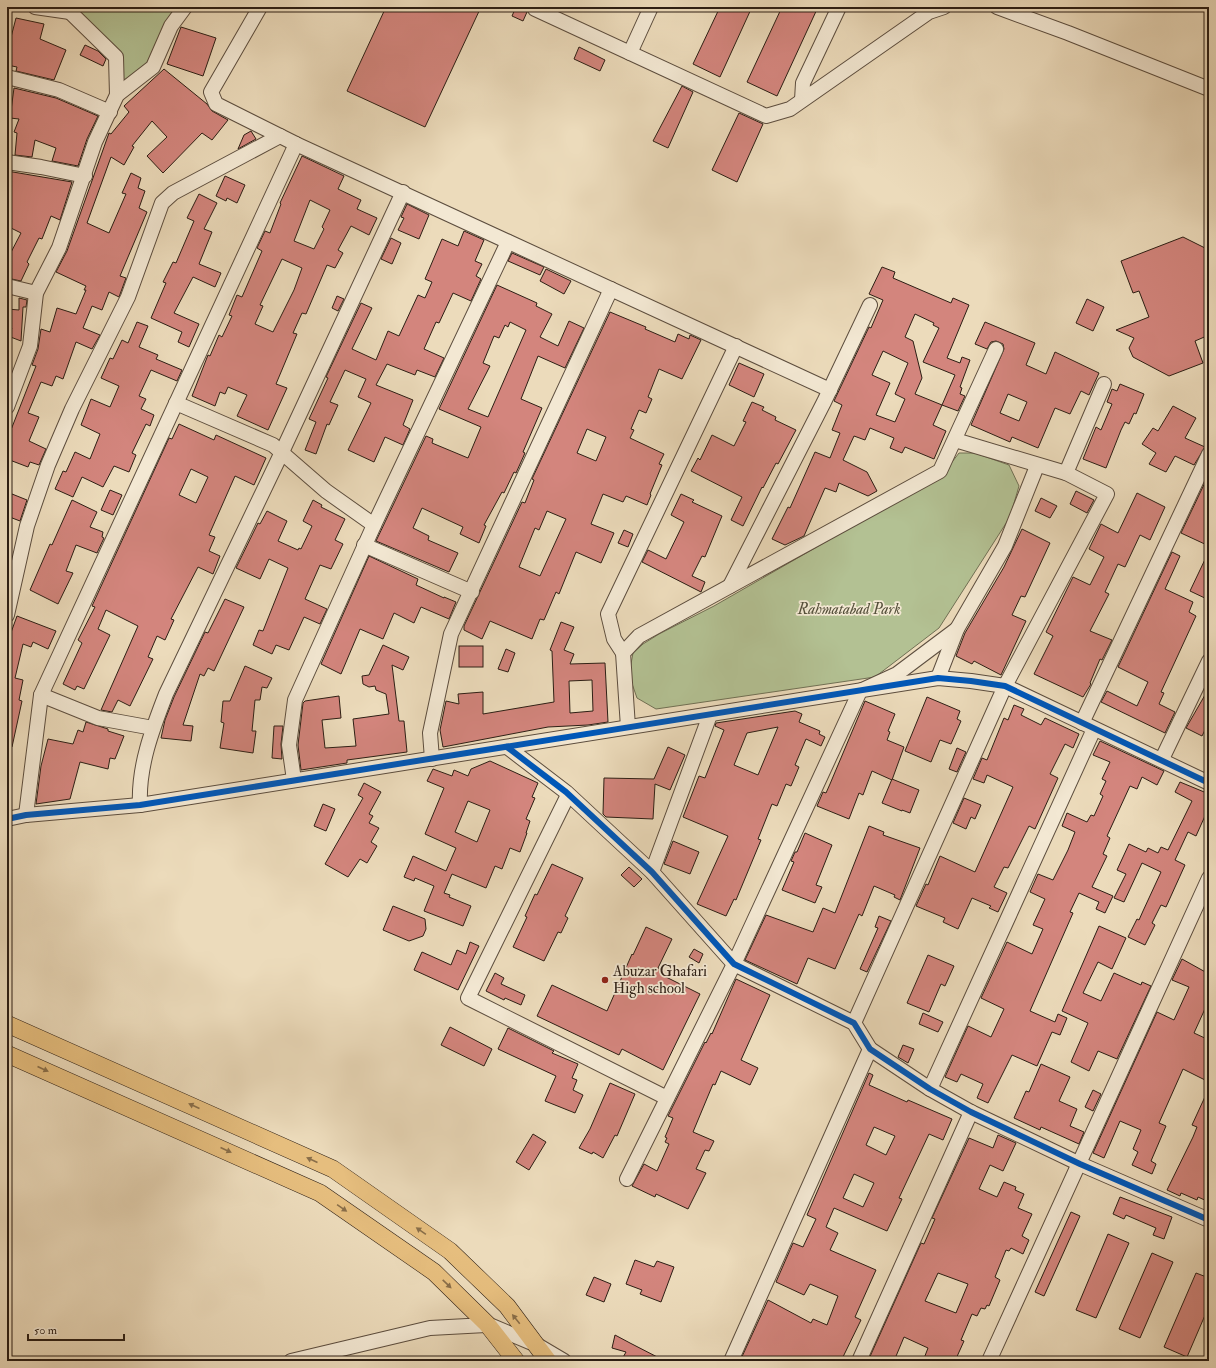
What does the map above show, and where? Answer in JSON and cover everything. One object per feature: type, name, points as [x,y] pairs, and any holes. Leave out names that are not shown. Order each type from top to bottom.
[{"type":"main road","points":[[7,1024],[333,1170],[450,1251],[506,1306],[538,1345],[548,1361]]},
{"type":"main road","points":[[7,1054],[320,1193],[434,1272],[487,1324],[516,1361]]},
{"type":"street","points":[[7,407],[10,388],[30,346],[36,293],[59,248],[85,176],[95,142],[117,95],[116,57],[69,10],[35,7]]},
{"type":"street","points":[[117,95],[153,67],[171,26],[185,7]]},
{"type":"street","points":[[260,7],[211,92],[216,104],[296,144],[830,390]]},
{"type":"street","points":[[535,7],[535,9],[766,116],[790,109],[924,9],[944,7]]},
{"type":"street","points":[[630,53],[651,7]]},
{"type":"street","points":[[802,100],[803,82],[839,7]]},
{"type":"street","points":[[997,7],[1068,33],[1209,89]]},
{"type":"street","points":[[7,77],[59,90],[110,112]]},
{"type":"street","points":[[7,615],[27,526],[48,465],[72,409],[128,297],[162,203],[173,193],[280,136]]},
{"type":"street","points":[[26,815],[41,695],[296,144]]},
{"type":"street","points":[[7,162],[42,167],[85,176]]},
{"type":"street","points":[[140,805],[139,785],[153,728],[166,694],[282,452],[403,192]]},
{"type":"street","points":[[294,780],[290,745],[295,700],[364,545],[508,242]]},
{"type":"street","points":[[7,286],[36,293]]},
{"type":"street","points":[[432,759],[430,733],[451,634],[472,592],[612,289]]},
{"type":"street","points":[[730,586],[830,390],[870,305]]},
{"type":"street","points":[[628,727],[623,653],[614,639],[608,614],[736,346]]},
{"type":"street","points":[[623,653],[639,636],[940,471],[996,349]]},
{"type":"street","points":[[1066,473],[1104,384]]},
{"type":"street","points":[[176,403],[272,445],[326,491],[374,525]]},
{"type":"street","points":[[854,1023],[1005,686],[1107,494],[1066,473],[1037,466],[955,440]]},
{"type":"street","points":[[930,1089],[1088,726],[1209,454]]},
{"type":"street","points":[[938,678],[957,629],[1005,546],[1037,466]]},
{"type":"street","points":[[364,545],[472,592]]},
{"type":"street","points":[[627,1179],[734,964],[860,691],[896,674],[957,629]]},
{"type":"street","points":[[1162,760],[1209,661]]},
{"type":"street","points":[[7,819],[26,815],[140,805],[507,748],[628,727],[938,678],[1005,686],[1209,783]]},
{"type":"street","points":[[41,695],[98,718],[153,728]]},
{"type":"street","points":[[652,872],[710,715]]},
{"type":"street","points":[[507,748],[568,795],[652,872],[734,964],[854,1023],[870,1049],[930,1089],[971,1112],[1080,1164],[1209,1220]]},
{"type":"street","points":[[568,795],[468,998],[668,1098]]},
{"type":"street","points":[[989,1361],[1209,878]]},
{"type":"street","points":[[731,1361],[870,1049]]},
{"type":"street","points":[[859,1361],[971,1112]]},
{"type":"street","points":[[291,1361],[430,1328],[487,1324],[538,1345],[564,1361]]},
{"type":"green space","points":[[69,7],[185,7],[153,67],[130,86],[120,76],[119,53]]},
{"type":"green space","name":"Rahmatabad Park","points":[[959,453],[975,453],[1009,465],[1019,486],[1010,517],[939,628],[875,677],[656,709],[637,698],[629,675],[633,653],[643,644],[659,634],[714,606],[942,475]]},
{"type":"building","points":[[386,7],[481,7],[425,127],[347,91]]},
{"type":"building","points":[[516,7],[526,7],[527,12],[523,21],[512,16]]},
{"type":"building","points":[[720,7],[752,7],[720,77],[693,64]]},
{"type":"building","points":[[782,7],[818,7],[777,96],[747,82]]},
{"type":"building","points":[[16,18],[44,24],[40,39],[66,50],[54,80],[16,71],[17,67],[7,65],[7,44],[9,45]]},
{"type":"building","points":[[181,27],[216,38],[203,76],[167,64]]},
{"type":"building","points":[[85,45],[98,51],[106,59],[103,66],[80,55]]},
{"type":"building","points":[[579,47],[605,60],[600,71],[574,59]]},
{"type":"building","points":[[164,69],[207,104],[212,111],[228,120],[212,140],[202,133],[163,173],[147,156],[167,137],[152,121],[132,146],[134,147],[124,165],[111,157],[87,223],[109,233],[126,194],[122,193],[131,173],[141,178],[138,188],[145,191],[139,208],[147,212],[120,276],[126,278],[119,297],[109,292],[102,310],[92,306],[83,328],[100,335],[92,349],[76,342],[63,379],[56,376],[52,386],[41,382],[28,413],[39,417],[29,441],[46,449],[39,465],[30,462],[28,467],[7,459],[7,440],[36,366],[32,365],[38,349],[41,329],[50,332],[57,308],[76,314],[86,290],[84,290],[86,286],[56,272],[67,251],[109,133],[111,134],[129,112],[124,106]]},
{"type":"building","points":[[682,86],[693,92],[668,148],[653,141]]},
{"type":"building","points":[[14,88],[56,98],[98,116],[87,139],[78,166],[52,161],[56,148],[35,140],[32,157],[15,155],[17,133],[14,132],[19,119],[10,118]]},
{"type":"building","points":[[739,113],[763,124],[737,182],[712,170]]},
{"type":"building","points":[[251,131],[256,139],[238,149],[244,135]]},
{"type":"building","points":[[302,156],[344,176],[338,189],[361,200],[357,209],[377,218],[369,235],[351,226],[338,250],[343,253],[335,268],[327,265],[306,314],[302,313],[293,333],[297,334],[276,384],[287,388],[268,430],[237,416],[247,395],[228,387],[225,394],[220,392],[215,406],[192,396],[208,355],[210,356],[219,335],[222,337],[232,316],[229,315],[237,295],[242,297],[262,251],[257,248],[265,231],[270,233],[281,204],[280,203]],"holes":[[[310,200],[330,210],[322,227],[324,229],[314,249],[294,241]],[[282,259],[302,268],[294,290],[273,332],[255,324],[263,306],[260,305]]]},
{"type":"building","points":[[7,171],[72,182],[60,220],[51,216],[42,239],[39,238],[27,262],[29,264],[21,281],[7,278],[7,260],[21,233],[7,226]]},
{"type":"building","points":[[225,176],[245,185],[237,203],[227,198],[226,201],[216,196]]},
{"type":"building","points":[[199,194],[217,203],[204,229],[212,232],[199,264],[221,273],[215,287],[193,277],[174,313],[199,324],[189,347],[178,342],[182,332],[151,318],[166,283],[163,282],[173,262],[176,263],[194,221],[187,218]]},
{"type":"building","points":[[407,204],[429,215],[419,239],[398,230],[404,218],[401,217]]},
{"type":"building","points":[[464,231],[484,240],[475,261],[482,264],[476,276],[481,279],[471,301],[453,293],[439,323],[436,322],[424,349],[444,358],[435,377],[417,370],[415,375],[387,364],[376,385],[413,400],[403,425],[410,429],[403,445],[385,437],[374,462],[348,450],[371,403],[358,397],[366,379],[345,370],[330,402],[338,405],[329,425],[327,424],[316,454],[305,450],[316,422],[309,419],[328,378],[326,377],[361,303],[372,308],[352,349],[376,360],[388,331],[399,336],[418,295],[425,298],[432,282],[425,279],[442,239],[458,246]]},
{"type":"building","points":[[1183,237],[1209,250],[1209,335],[1195,341],[1203,363],[1169,376],[1133,357],[1129,348],[1134,338],[1116,330],[1149,317],[1139,291],[1133,293],[1121,261]]},
{"type":"building","points":[[391,238],[401,243],[392,264],[381,259]]},
{"type":"building","points":[[512,253],[544,267],[540,275],[508,261]]},
{"type":"building","points":[[882,267],[895,272],[893,278],[951,303],[953,298],[969,305],[947,358],[960,363],[962,357],[970,360],[960,387],[962,388],[960,394],[965,396],[958,411],[942,405],[933,425],[946,431],[934,459],[905,447],[902,453],[890,448],[894,438],[870,428],[865,440],[854,436],[843,460],[867,472],[877,491],[868,496],[839,483],[836,492],[825,488],[804,536],[785,545],[772,539],[788,507],[790,508],[815,452],[830,458],[840,433],[832,430],[842,405],[834,401],[869,327],[871,328],[883,300],[869,294]],"holes":[[[915,314],[934,323],[933,325],[939,328],[923,362],[955,375],[942,405],[915,394],[922,378],[913,341],[905,337]],[[883,351],[908,363],[895,394],[905,399],[895,422],[876,415],[890,383],[872,375]]]},
{"type":"building","points":[[546,269],[571,281],[564,294],[540,281]]},
{"type":"building","points":[[497,285],[537,303],[536,306],[552,314],[540,337],[558,346],[569,321],[584,328],[565,368],[538,356],[521,399],[542,408],[523,452],[525,453],[516,473],[514,472],[504,493],[502,492],[484,525],[486,526],[479,543],[460,534],[463,527],[422,508],[413,528],[429,536],[428,540],[458,553],[449,572],[376,541],[426,436],[433,439],[432,443],[468,458],[481,427],[439,409]],"holes":[[[510,322],[526,330],[488,417],[468,409],[490,366],[483,363],[494,336],[499,338],[505,325],[508,327]]]},
{"type":"building","points":[[337,296],[344,299],[338,311],[332,308]]},
{"type":"building","points":[[19,298],[27,300],[26,307],[23,307],[21,341],[8,336],[12,328],[7,327],[7,309],[19,310]]},
{"type":"building","points":[[1087,299],[1104,307],[1093,331],[1076,323]]},
{"type":"building","points":[[610,312],[646,327],[645,329],[675,342],[678,334],[689,339],[690,335],[701,340],[682,379],[659,369],[648,397],[652,399],[646,413],[639,410],[631,429],[634,430],[630,438],[664,454],[659,464],[662,465],[647,505],[626,496],[623,502],[603,494],[591,524],[614,533],[601,563],[576,552],[559,594],[556,592],[544,620],[540,619],[532,639],[490,621],[482,639],[464,630],[464,626],[522,502],[525,503],[534,480],[532,479]],"holes":[[[587,429],[606,437],[596,461],[577,453]],[[547,511],[566,519],[540,576],[519,567],[535,528],[539,530]]]},
{"type":"building","points":[[137,322],[148,326],[139,347],[158,355],[156,359],[182,370],[177,381],[151,370],[139,396],[146,399],[141,409],[154,415],[150,426],[146,424],[132,453],[136,455],[129,472],[114,466],[103,487],[82,477],[73,497],[55,489],[63,471],[66,472],[75,452],[90,459],[100,434],[81,425],[91,399],[110,407],[119,386],[101,378],[110,358],[113,359],[122,340],[128,343]]},
{"type":"building","points":[[985,322],[1035,343],[1026,365],[1046,374],[1055,352],[1099,373],[1089,395],[1081,391],[1070,414],[1055,408],[1038,448],[1012,437],[1010,442],[971,425],[1004,349],[1003,344],[996,341],[991,342],[987,349],[975,344]],"holes":[[[1008,394],[1027,402],[1019,421],[1000,413]]]},
{"type":"building","points":[[739,363],[764,374],[754,397],[729,385]]},
{"type":"building","points":[[1120,384],[1144,394],[1136,414],[1134,413],[1129,424],[1125,422],[1106,468],[1083,459],[1096,427],[1101,430],[1112,404],[1107,402],[1112,389],[1117,391]]},
{"type":"building","points":[[752,402],[764,407],[762,410],[776,417],[775,420],[796,430],[778,464],[776,463],[763,488],[762,487],[743,526],[731,520],[742,497],[691,471],[698,458],[700,460],[712,435],[734,446],[746,422],[743,421]]},
{"type":"building","points":[[1173,406],[1196,418],[1185,438],[1205,447],[1194,465],[1175,456],[1166,472],[1149,464],[1156,453],[1142,444],[1153,428],[1158,431]]},
{"type":"building","points":[[179,424],[214,440],[216,435],[266,458],[254,485],[235,476],[209,535],[215,537],[209,551],[220,556],[213,574],[198,567],[171,619],[174,620],[165,640],[157,636],[148,657],[153,659],[130,706],[118,700],[112,712],[101,710],[138,626],[106,610],[98,629],[110,635],[84,689],[77,686],[75,690],[63,684],[82,643],[78,640],[95,607],[92,606],[169,438],[172,439]],"holes":[[[191,469],[208,477],[196,503],[179,495]]]},
{"type":"building","points":[[1209,474],[1209,546],[1181,533]]},
{"type":"building","points":[[110,490],[122,495],[113,515],[101,510]]},
{"type":"building","points":[[1076,491],[1094,500],[1087,513],[1070,504]]},
{"type":"building","points":[[7,492],[27,500],[20,521],[7,516]]},
{"type":"building","points":[[1137,493],[1165,507],[1150,540],[1140,535],[1125,567],[1118,564],[1105,592],[1109,594],[1090,631],[1112,640],[1102,660],[1100,659],[1090,683],[1091,684],[1083,697],[1034,674],[1053,636],[1046,632],[1073,577],[1090,585],[1104,557],[1089,549],[1101,524],[1118,533]]},
{"type":"building","points":[[681,494],[694,500],[692,502],[722,516],[705,557],[702,556],[692,576],[705,582],[701,592],[642,562],[648,550],[666,559],[684,522],[671,515]]},
{"type":"building","points":[[1041,498],[1057,506],[1050,518],[1035,511]]},
{"type":"building","points":[[72,500],[97,512],[90,527],[103,532],[102,537],[104,538],[97,553],[76,545],[66,571],[73,573],[58,604],[30,590],[50,544],[52,545]]},
{"type":"building","points":[[313,500],[322,505],[321,507],[345,519],[335,540],[343,544],[331,569],[320,565],[305,599],[327,609],[320,624],[304,617],[289,650],[276,645],[272,654],[253,645],[259,630],[263,631],[288,568],[269,559],[260,579],[236,568],[258,523],[260,524],[267,511],[287,521],[278,541],[298,550],[299,548],[301,549],[312,526],[303,521]]},
{"type":"building","points":[[1022,529],[1050,543],[1025,597],[1021,596],[1012,615],[1026,621],[1001,675],[974,661],[972,664],[956,656],[965,633],[1004,567]]},
{"type":"building","points":[[624,530],[633,534],[628,547],[618,543]]},
{"type":"building","points":[[1209,551],[1209,600],[1190,591]]},
{"type":"building","points":[[1172,552],[1180,556],[1165,589],[1193,602],[1189,612],[1196,616],[1161,692],[1164,693],[1159,704],[1175,712],[1165,733],[1101,702],[1107,691],[1137,706],[1148,682],[1118,667]]},
{"type":"building","points":[[369,556],[418,579],[416,585],[456,602],[449,619],[421,607],[414,623],[394,613],[383,639],[360,629],[341,674],[321,664]]},
{"type":"building","points":[[225,599],[244,607],[214,671],[208,668],[204,676],[200,674],[183,725],[193,726],[191,741],[161,738],[165,720],[174,697],[205,632],[208,633]]},
{"type":"building","points":[[17,616],[56,631],[48,649],[33,642],[31,647],[23,644],[15,678],[23,680],[19,700],[22,701],[12,747],[7,746],[7,652],[9,638]]},
{"type":"building","points":[[561,622],[574,627],[564,650],[574,654],[570,664],[605,663],[608,722],[588,725],[548,727],[443,747],[440,730],[446,701],[459,704],[458,694],[483,692],[483,714],[554,702],[552,651],[550,650]],"holes":[[[592,680],[593,711],[570,713],[569,681]]]},
{"type":"building","points":[[383,645],[409,657],[403,670],[392,665],[399,721],[404,721],[407,752],[347,760],[347,763],[301,770],[298,745],[303,703],[305,701],[339,696],[341,718],[322,720],[325,748],[356,746],[353,719],[389,714],[386,694],[376,690],[375,686],[369,687],[363,684],[362,676],[369,675]]},
{"type":"building","points":[[459,646],[483,646],[483,667],[459,667]]},
{"type":"building","points":[[506,649],[515,653],[508,672],[498,669]]},
{"type":"building","points":[[245,666],[272,678],[267,688],[262,687],[260,700],[255,700],[252,731],[256,731],[253,753],[220,748],[224,723],[221,722],[223,701],[230,701]]},
{"type":"building","points":[[1209,688],[1209,722],[1202,736],[1186,728]]},
{"type":"building","points":[[927,697],[960,711],[957,719],[961,721],[951,744],[940,740],[931,762],[905,751]]},
{"type":"building","points":[[865,701],[895,714],[888,731],[890,732],[887,740],[904,747],[892,780],[872,771],[863,795],[859,793],[849,819],[817,806],[823,792],[826,793]]},
{"type":"building","points":[[1014,705],[1024,709],[1021,715],[1041,725],[1045,718],[1079,734],[1073,748],[1065,744],[1050,774],[1058,778],[1035,829],[1029,826],[1008,868],[1004,867],[994,887],[1007,893],[998,912],[989,908],[991,906],[972,898],[958,929],[943,922],[945,918],[916,906],[926,884],[928,885],[940,856],[975,872],[1013,787],[987,775],[984,783],[973,779],[982,758],[987,760],[1004,718],[1008,720]]},
{"type":"building","points":[[795,711],[802,714],[799,722],[820,731],[819,734],[825,737],[821,746],[806,739],[795,765],[799,767],[791,786],[786,784],[777,806],[772,804],[758,839],[761,840],[736,900],[734,899],[726,916],[697,904],[728,836],[683,817],[699,776],[705,778],[724,730],[715,726],[716,723]],"holes":[[[778,727],[758,775],[734,765],[747,733]]]},
{"type":"building","points":[[86,722],[124,736],[115,759],[110,758],[108,769],[80,762],[70,799],[36,804],[41,766],[48,739],[73,744],[78,730],[83,732]]},
{"type":"building","points":[[274,726],[283,726],[281,744],[282,759],[272,758]]},
{"type":"building","points":[[1100,741],[1164,771],[1157,785],[1142,777],[1137,789],[1130,786],[1107,836],[1110,838],[1103,854],[1107,856],[1092,887],[1113,896],[1105,913],[1096,909],[1099,902],[1079,893],[1070,912],[1073,913],[1030,1011],[1055,1022],[1058,1014],[1067,1018],[1060,1035],[1052,1032],[1037,1066],[1012,1055],[988,1103],[977,1098],[983,1084],[961,1074],[957,1082],[945,1077],[968,1026],[991,1037],[1004,1009],[981,998],[1007,942],[1032,954],[1043,929],[1033,925],[1045,899],[1030,892],[1038,874],[1053,880],[1068,850],[1075,832],[1062,826],[1067,813],[1087,822],[1091,815],[1094,816],[1103,796],[1100,794],[1106,781],[1102,779],[1110,762],[1093,755]]},
{"type":"building","points":[[668,747],[685,755],[670,790],[655,784],[653,819],[606,817],[603,814],[604,778],[654,779]]},
{"type":"building","points":[[957,748],[966,752],[957,772],[949,769]]},
{"type":"building","points":[[490,761],[538,783],[532,797],[535,798],[526,819],[530,821],[520,852],[510,848],[502,869],[495,866],[486,888],[452,874],[444,893],[450,895],[449,897],[471,906],[463,926],[424,911],[434,886],[415,878],[414,881],[404,877],[413,856],[446,871],[456,848],[425,834],[444,788],[427,781],[433,769],[452,776],[454,770],[468,776],[471,769]],"holes":[[[468,801],[490,810],[477,842],[455,832]]]},
{"type":"building","points":[[892,779],[919,790],[910,813],[882,803]]},
{"type":"building","points":[[1180,782],[1209,794],[1209,807],[1196,836],[1188,832],[1175,860],[1185,865],[1166,907],[1161,905],[1152,923],[1155,925],[1145,945],[1128,937],[1137,919],[1139,920],[1161,872],[1142,863],[1124,902],[1114,898],[1126,874],[1117,870],[1129,844],[1146,852],[1148,848],[1158,853],[1161,847],[1168,850],[1192,801],[1175,792]]},
{"type":"building","points":[[364,783],[381,792],[369,814],[373,816],[369,823],[379,828],[371,842],[377,846],[367,863],[360,859],[348,877],[325,864],[363,798],[358,795]]},
{"type":"building","points":[[964,798],[981,805],[975,819],[971,817],[966,829],[953,823]]},
{"type":"building","points":[[323,804],[335,809],[326,831],[314,826]]},
{"type":"building","points":[[869,826],[884,832],[883,835],[920,848],[900,900],[894,897],[895,895],[874,886],[862,916],[859,914],[835,969],[808,958],[797,984],[745,960],[766,915],[813,932],[823,908],[835,913]]},
{"type":"building","points":[[805,833],[832,845],[816,885],[822,887],[815,903],[782,890],[794,862],[791,861],[795,852],[797,852]]},
{"type":"building","points":[[673,841],[699,852],[690,874],[664,864]]},
{"type":"building","points":[[552,864],[583,878],[565,916],[568,918],[561,933],[558,932],[544,961],[513,947],[527,917],[525,916],[535,894],[537,895]]},
{"type":"building","points":[[629,867],[642,879],[634,887],[621,875]]},
{"type":"building","points":[[393,906],[425,919],[426,929],[423,936],[409,941],[383,930]]},
{"type":"building","points":[[879,916],[891,921],[867,972],[860,969],[878,928],[875,927]]},
{"type":"building","points":[[1099,926],[1126,938],[1112,969],[1098,962],[1083,993],[1101,1001],[1114,973],[1141,985],[1142,982],[1151,986],[1117,1059],[1098,1051],[1089,1071],[1071,1062],[1088,1023],[1062,1011]]},
{"type":"building","points":[[646,927],[672,939],[658,968],[662,970],[660,974],[700,994],[663,1070],[622,1049],[619,1055],[537,1016],[552,985],[607,1011],[632,954],[633,955]]},
{"type":"building","points":[[470,942],[479,946],[458,990],[414,970],[422,952],[451,965],[457,950],[466,954]]},
{"type":"building","points":[[694,949],[703,954],[699,963],[689,957]]},
{"type":"building","points":[[928,955],[954,966],[945,986],[941,984],[929,1012],[907,1003]]},
{"type":"building","points":[[1182,959],[1209,974],[1209,1000],[1194,1033],[1209,1040],[1209,1082],[1183,1069],[1159,1123],[1166,1126],[1151,1161],[1156,1164],[1152,1174],[1132,1165],[1138,1152],[1133,1149],[1141,1130],[1120,1121],[1104,1158],[1093,1153],[1157,1012],[1174,1020],[1189,987],[1172,980]]},
{"type":"building","points":[[495,973],[504,978],[501,984],[525,995],[521,1005],[505,998],[504,1000],[486,991]]},
{"type":"building","points":[[736,979],[770,995],[741,1060],[758,1068],[750,1085],[721,1071],[715,1085],[713,1084],[693,1132],[714,1141],[709,1151],[705,1150],[696,1169],[706,1173],[688,1209],[656,1194],[655,1197],[632,1186],[644,1164],[657,1171],[669,1144],[665,1142],[667,1138],[665,1137],[673,1118],[668,1116],[705,1042],[706,1043],[711,1033],[712,1034]]},
{"type":"building","points":[[923,1013],[943,1022],[938,1032],[919,1024]]},
{"type":"building","points":[[450,1027],[492,1049],[484,1066],[441,1045]]},
{"type":"building","points":[[508,1028],[554,1051],[552,1053],[578,1064],[572,1078],[577,1080],[573,1090],[583,1095],[575,1113],[545,1101],[556,1076],[498,1049]]},
{"type":"building","points":[[903,1045],[914,1049],[908,1063],[898,1057]]},
{"type":"building","points":[[1041,1064],[1070,1077],[1059,1101],[1077,1109],[1070,1126],[1084,1132],[1079,1144],[1041,1127],[1040,1130],[1014,1118],[1026,1091],[1029,1092]]},
{"type":"building","points":[[869,1073],[873,1075],[869,1085],[907,1102],[908,1100],[952,1119],[943,1140],[929,1134],[899,1198],[902,1199],[887,1231],[834,1208],[826,1227],[838,1233],[830,1250],[876,1270],[855,1317],[861,1320],[841,1361],[740,1361],[768,1300],[811,1323],[813,1319],[827,1325],[838,1296],[810,1284],[804,1295],[776,1282],[793,1243],[803,1247],[816,1219],[807,1215]],"holes":[[[874,1127],[895,1136],[886,1155],[866,1145]],[[854,1174],[874,1183],[863,1207],[843,1198]]]},
{"type":"building","points":[[610,1083],[635,1094],[617,1136],[615,1135],[603,1158],[593,1152],[592,1154],[579,1148],[590,1129]]},
{"type":"building","points":[[1209,1088],[1209,1202],[1198,1197],[1197,1200],[1181,1193],[1180,1196],[1167,1190],[1193,1137],[1197,1127],[1192,1125]]},
{"type":"building","points":[[1093,1090],[1101,1094],[1093,1111],[1085,1107]]},
{"type":"building","points":[[533,1134],[546,1142],[529,1170],[516,1162]]},
{"type":"building","points":[[998,1135],[1016,1143],[1003,1171],[990,1165],[979,1189],[997,1197],[1004,1182],[1016,1187],[1015,1190],[1024,1194],[1018,1208],[1032,1214],[1022,1236],[1029,1240],[1023,1254],[1011,1248],[1009,1251],[1006,1250],[995,1277],[1000,1280],[989,1306],[987,1305],[985,1309],[981,1308],[977,1316],[972,1314],[961,1340],[964,1341],[955,1361],[923,1361],[928,1348],[904,1337],[894,1361],[868,1361],[921,1243],[924,1244],[935,1219],[932,1218],[969,1138],[993,1148]],"holes":[[[938,1273],[968,1284],[956,1313],[925,1301]]]},
{"type":"building","points":[[1120,1197],[1172,1217],[1164,1239],[1153,1235],[1156,1228],[1126,1215],[1124,1219],[1113,1214]]},
{"type":"building","points":[[1071,1212],[1080,1216],[1044,1296],[1035,1292]]},
{"type":"building","points":[[1108,1234],[1129,1243],[1096,1318],[1076,1310]]},
{"type":"building","points":[[1152,1253],[1173,1262],[1140,1338],[1119,1329]]},
{"type":"building","points":[[635,1260],[654,1267],[657,1261],[674,1267],[661,1302],[640,1294],[642,1290],[626,1284]]},
{"type":"building","points":[[1196,1273],[1209,1278],[1209,1306],[1187,1357],[1164,1347]]},
{"type":"building","points":[[594,1277],[611,1284],[604,1302],[586,1295]]},
{"type":"building","points":[[615,1335],[665,1361],[621,1361],[626,1352],[612,1348]]},
{"type":"cycle path","points":[[7,819],[26,815],[140,805],[938,678],[1005,686],[1209,783]]},
{"type":"cycle path","points":[[507,747],[566,792],[652,872],[734,964],[854,1023],[870,1049],[930,1089],[971,1112],[1080,1164],[1209,1220]]},
{"type":"place","name":"Abuzar Ghafari High school","points":[[605,980]]}]
